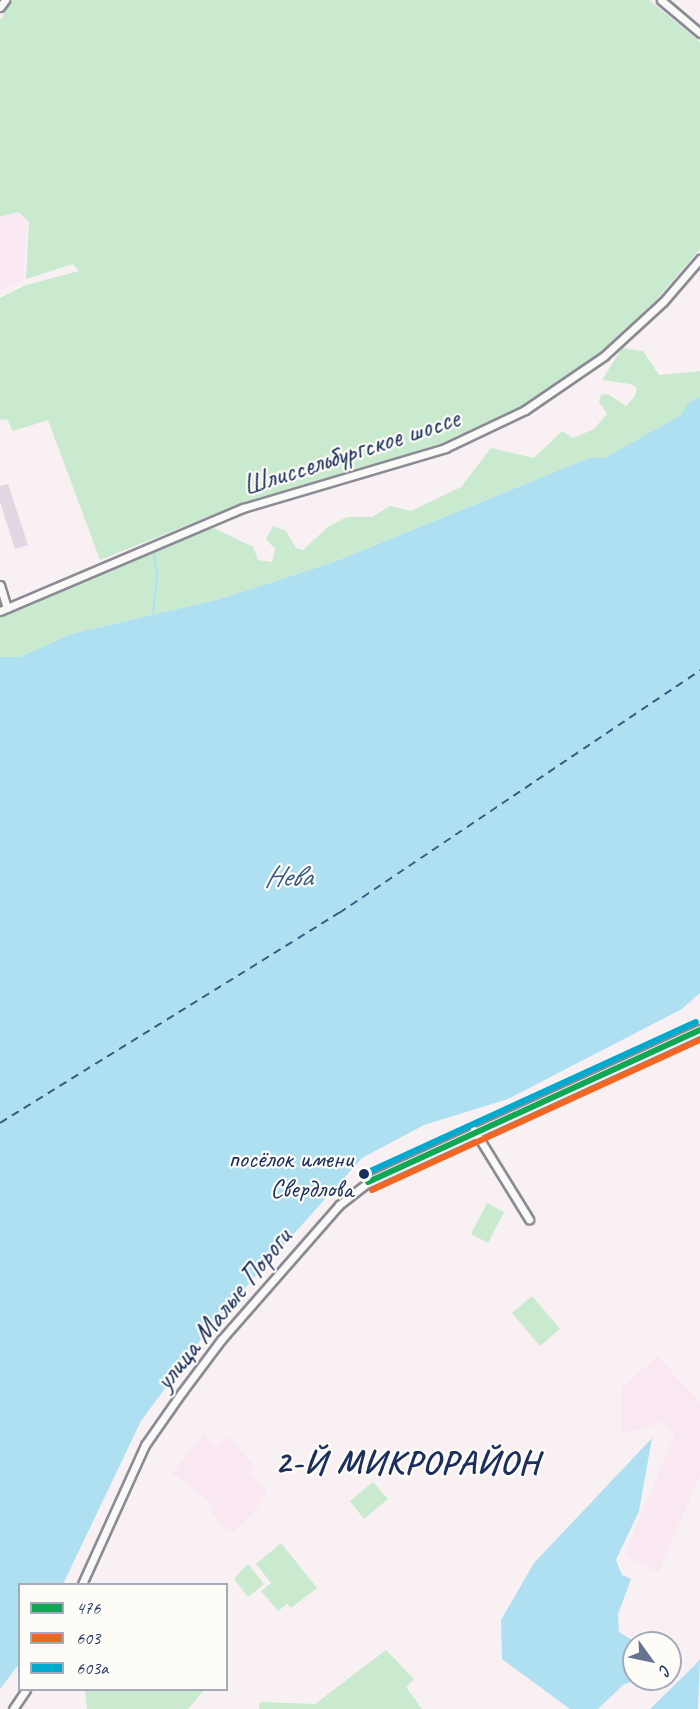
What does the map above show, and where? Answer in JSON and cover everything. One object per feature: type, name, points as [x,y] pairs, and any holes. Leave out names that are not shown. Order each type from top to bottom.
[{"type":"street","points":[[0,7],[5,0]]},
{"type":"street","points":[[661,0],[700,33]]},
{"type":"street","name":"Шлиссельбургское шоссе","points":[[4,610],[243,508],[445,448],[525,411],[604,356],[663,302],[700,259]]},
{"type":"street","points":[[0,585],[4,610]]},
{"type":"street","name":"улица Малые Пороги","points":[[82,1583],[145,1445],[221,1340],[339,1205],[368,1182],[474,1130],[700,1030]]},
{"type":"street","points":[[474,1130],[529,1219]]},
{"type":"street","points":[[13,1709],[25,1691]]},
{"type":"shaded area","points":[[17,213],[27,223],[23,280],[0,291],[0,218]]},
{"type":"shaded area","points":[[657,1356],[700,1402],[700,1476],[658,1572],[624,1556],[675,1434],[663,1422],[621,1434],[622,1388]]},
{"type":"shaded area","points":[[204,1435],[218,1448],[228,1437],[253,1464],[250,1473],[267,1490],[256,1510],[234,1532],[224,1528],[213,1515],[212,1504],[172,1473]]},
{"type":"green space","points":[[13,0],[649,0],[700,42],[700,249],[656,300],[599,353],[521,406],[442,443],[283,496],[240,504],[100,560],[48,420],[13,431],[7,419],[0,420],[0,298],[26,285],[79,271],[73,264],[26,279],[29,222],[18,212],[0,217],[0,20]]},
{"type":"green space","points":[[622,348],[643,351],[659,375],[700,371],[700,397],[688,403],[681,415],[604,458],[589,458],[334,562],[220,599],[71,634],[20,657],[0,657],[0,615],[159,548],[214,528],[253,547],[258,560],[272,562],[275,549],[266,539],[273,526],[286,531],[296,548],[303,550],[329,526],[347,517],[372,517],[390,506],[411,511],[461,487],[491,448],[534,458],[562,431],[573,438],[594,429],[607,414],[599,402],[601,395],[608,394],[626,406],[635,396],[637,388],[631,384],[602,380]]},
{"type":"green space","points":[[487,1203],[504,1212],[488,1243],[471,1234]]},
{"type":"green space","points":[[532,1296],[560,1329],[540,1346],[512,1313]]},
{"type":"green space","points":[[373,1482],[388,1499],[364,1519],[350,1501]]},
{"type":"green space","points":[[281,1543],[317,1588],[291,1608],[287,1604],[278,1611],[261,1591],[271,1583],[256,1564]]},
{"type":"green space","points":[[248,1564],[264,1584],[248,1597],[234,1579]]},
{"type":"green space","points":[[386,1650],[414,1679],[406,1687],[422,1709],[259,1709],[260,1702],[315,1704]]},
{"type":"green space","points":[[85,1691],[203,1691],[188,1709],[87,1709]]},
{"type":"water","name":"Нева","points":[[700,397],[700,993],[682,1009],[508,1099],[424,1125],[362,1158],[210,1327],[141,1421],[63,1583],[18,1583],[18,1665],[0,1689],[0,657],[20,657],[71,634],[220,599],[334,562],[589,458],[604,458],[681,415],[688,403]]},
{"type":"water","points":[[652,1438],[639,1511],[616,1560],[622,1575],[631,1579],[618,1614],[619,1632],[622,1634],[622,1686],[598,1709],[570,1709],[502,1659],[501,1620],[534,1563]]},
{"type":"water","points":[[700,1659],[698,1709],[650,1709],[668,1691],[682,1691],[682,1678]]},
{"type":"building","points":[[8,484],[28,545],[15,549],[0,502],[0,486]]},
{"type":"waterway","points":[[153,549],[157,575],[153,615]]},
{"type":"ferry route","points":[[0,1123],[339,913],[700,670]]},
{"type":"transit line","name":"603а","points":[[364,1174],[696,1022]]},
{"type":"transit line","name":"476","points":[[368,1182],[700,1030]]},
{"type":"transit line","name":"603","points":[[372,1190],[700,1040]]},
{"type":"place","name":"посёлок имени Свердлова","points":[[364,1174]]},
{"type":"district","name":"2-Й МИКРОРАЙОН","points":[[407,1462]]}]
